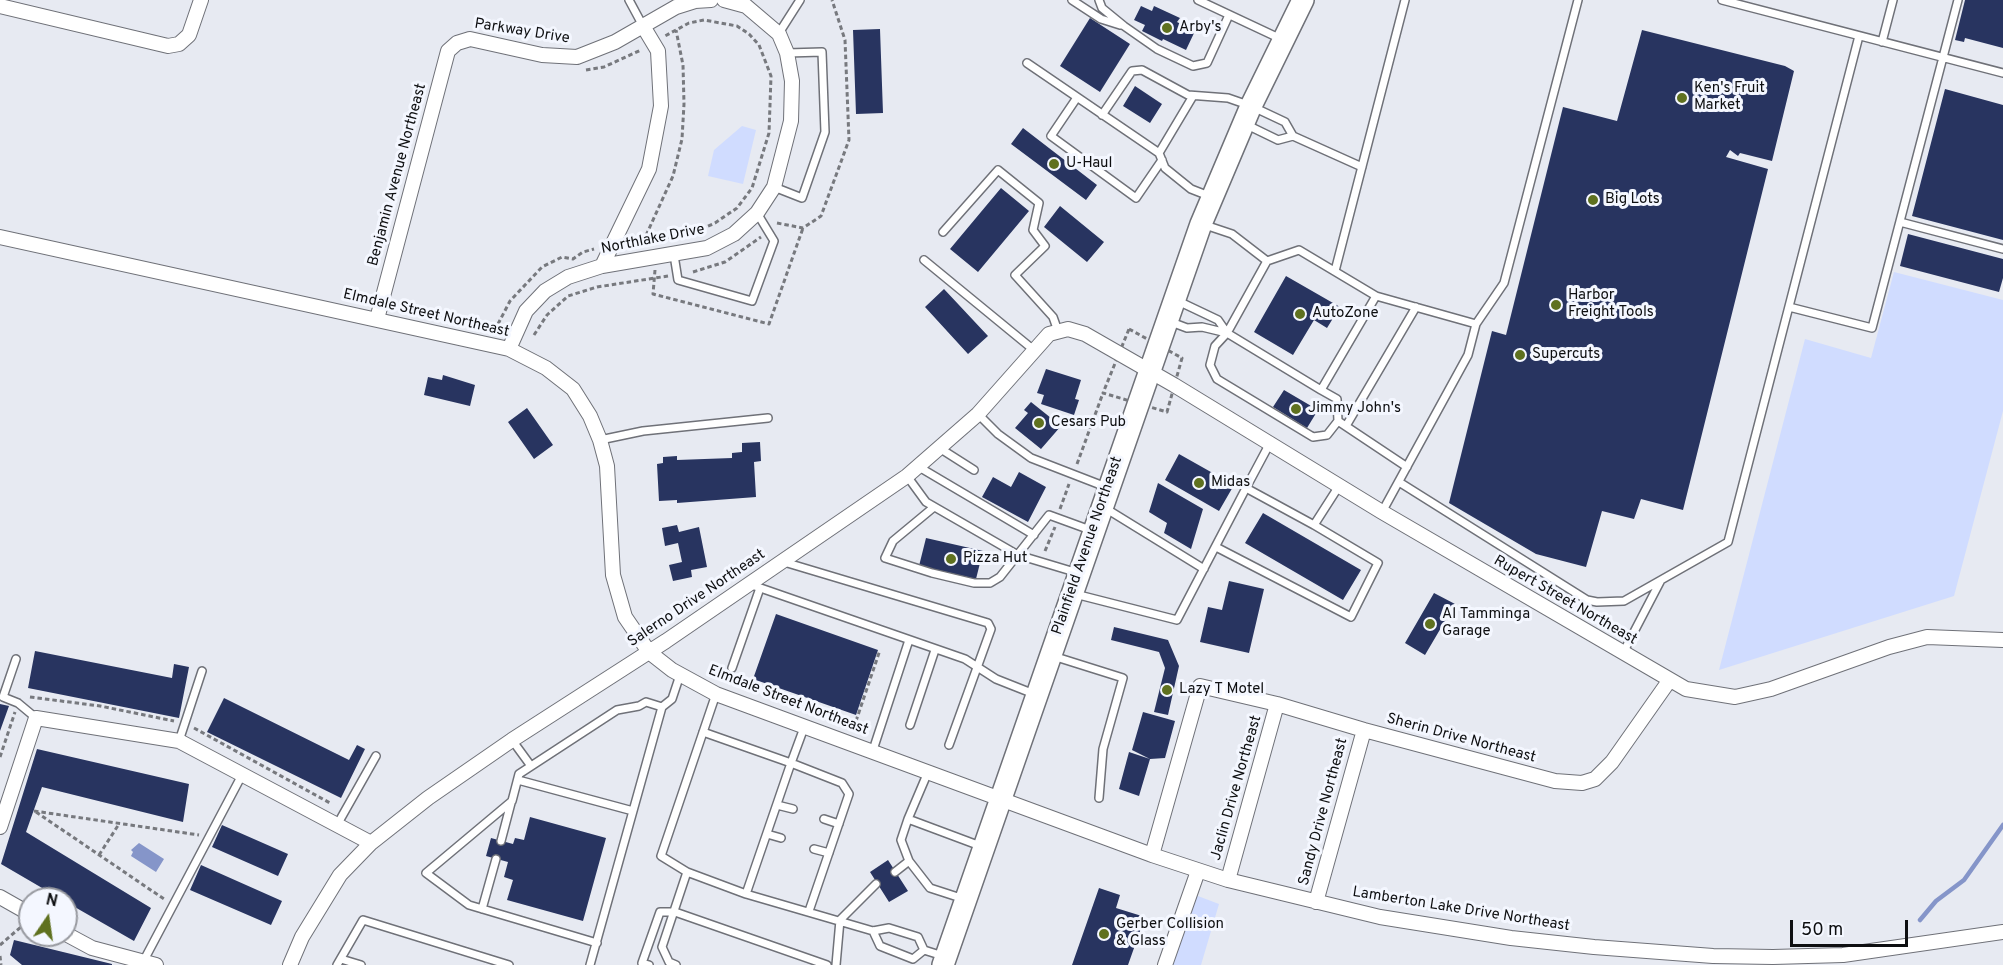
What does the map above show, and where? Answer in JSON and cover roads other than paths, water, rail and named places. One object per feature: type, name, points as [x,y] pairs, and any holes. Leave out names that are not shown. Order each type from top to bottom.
[{"type":"main road","name":"Plainfield Avenue Northeast","points":[[945,961],[1173,299],[1211,197],[1247,114],[1303,0]]},
{"type":"street","points":[[0,6],[160,46],[179,44],[189,35],[201,0]]},
{"type":"street","points":[[602,266],[649,169],[661,106],[658,51],[643,26],[676,7],[695,1],[711,0]]},
{"type":"street","name":"Northlake Drive","points":[[509,349],[526,311],[545,291],[568,277],[602,266],[707,248],[734,234],[757,213],[774,187],[791,121],[792,81],[787,53],[779,34],[748,3],[724,0]]},
{"type":"street","name":"Parkway Drive","points":[[457,43],[470,39],[542,55],[577,57],[615,42],[643,26]]},
{"type":"street","name":"Benjamin Avenue Northeast","points":[[377,319],[445,59],[457,43]]},
{"type":"street","name":"Elmdale Street Northeast","points":[[0,237],[509,349],[546,368],[573,389],[590,416],[600,440],[607,466],[613,575],[625,617],[649,652],[680,675],[716,694],[1002,799]]},
{"type":"street","points":[[1058,331],[1068,329],[1085,334],[1149,370]]},
{"type":"street","name":"Salerno Drive Northeast","points":[[291,965],[302,937],[340,875],[371,843],[428,798],[512,740],[754,586],[782,561],[907,476],[941,449],[978,414],[1049,334],[1058,331]]},
{"type":"street","name":"Rupert Street Northeast","points":[[1149,370],[1382,513],[1686,689],[1735,697],[1771,689],[1889,647],[1927,637],[2003,640]]},
{"type":"street","name":"Sherin Drive Northeast","points":[[1152,855],[1200,686],[1277,704],[1364,730],[1555,781],[1582,783],[1595,779],[1612,762],[1669,681]]},
{"type":"street","name":"Jaclin Drive Northeast","points":[[1228,880],[1277,704]]},
{"type":"street","points":[[0,827],[36,718],[179,741],[371,843]]},
{"type":"street","name":"Sandy Drive Northeast","points":[[1316,902],[1364,730]]},
{"type":"street","name":"Lamberton Lake Drive Northeast","points":[[1002,799],[1152,855],[1228,880],[1380,917],[1511,938],[1731,961],[1843,955],[2003,932]]},
{"type":"street","points":[[1166,965],[1198,871]]},
{"type":"street","points":[[0,897],[18,907]]},
{"type":"street","points":[[78,940],[92,948],[149,963]]},
{"type":"lane","points":[[629,0],[643,26]]},
{"type":"lane","points":[[779,34],[800,0]]},
{"type":"lane","points":[[1072,0],[1101,19],[1124,26]]},
{"type":"lane","points":[[1099,0],[1102,8],[1124,26],[1157,49],[1193,66],[1207,63],[1229,15]]},
{"type":"lane","points":[[1198,0],[1283,40]]},
{"type":"lane","points":[[1335,272],[1405,0]]},
{"type":"lane","points":[[1382,513],[1468,356],[1476,324],[1504,283],[1578,0]]},
{"type":"lane","points":[[1722,0],[2003,73]]},
{"type":"lane","points":[[1882,42],[1893,0]]},
{"type":"lane","points":[[1789,307],[1872,328],[1958,0]]},
{"type":"lane","points":[[1399,482],[1587,600],[1606,603],[1624,601],[1728,542],[1859,36]]},
{"type":"lane","points":[[774,187],[802,198],[825,132],[822,52],[787,53]]},
{"type":"lane","points":[[1027,63],[1160,157],[1165,168],[1191,189],[1211,197]]},
{"type":"lane","points":[[1102,115],[1132,71],[1137,69],[1193,96],[1228,98],[1278,140],[1293,136]]},
{"type":"lane","points":[[1076,99],[1051,136],[1136,198],[1193,96]]},
{"type":"lane","points":[[1247,114],[1285,122],[1293,136],[1362,167]]},
{"type":"lane","points":[[943,232],[998,170],[1039,203],[1033,230],[1045,246],[1015,275],[1053,317],[1058,331]]},
{"type":"lane","points":[[674,255],[678,280],[752,301],[774,241],[757,213]]},
{"type":"lane","points":[[1900,222],[2003,249]]},
{"type":"lane","points":[[1201,224],[1232,234],[1267,261]]},
{"type":"lane","points":[[1166,320],[1187,328],[1202,327],[1227,333],[1337,399],[1338,421],[1327,435],[1313,436],[1217,380],[1211,372],[1210,357],[1215,346],[1227,333],[1267,261],[1299,250],[1376,296],[1476,324]]},
{"type":"lane","points":[[924,260],[1035,351]]},
{"type":"lane","points":[[1321,390],[1376,296]]},
{"type":"lane","points":[[1173,299],[1196,307],[1218,320],[1227,333]]},
{"type":"lane","points":[[1346,426],[1416,308]]},
{"type":"lane","points":[[978,414],[998,434],[1031,458],[1106,497],[1204,569]]},
{"type":"lane","points":[[600,440],[643,431],[768,418]]},
{"type":"lane","points":[[1338,421],[1407,467]]},
{"type":"lane","points":[[1072,593],[1177,620],[1270,443]]},
{"type":"lane","points":[[941,449],[974,470]]},
{"type":"lane","points":[[919,467],[1034,535]]},
{"type":"lane","points":[[907,476],[926,502],[1018,555],[1079,573]]},
{"type":"lane","points":[[1314,525],[1339,486]]},
{"type":"lane","points":[[1216,547],[1351,617],[1378,563],[1246,488]]},
{"type":"lane","points":[[934,507],[893,541],[885,558],[942,576],[974,583],[990,583],[1000,577],[1049,515],[1094,531]]},
{"type":"lane","points":[[782,561],[982,619],[991,629],[949,746]]},
{"type":"lane","points":[[1623,653],[1660,582]]},
{"type":"lane","points":[[732,668],[754,586],[978,666],[996,679],[1037,695]]},
{"type":"lane","points":[[873,750],[909,640]]},
{"type":"lane","points":[[910,725],[935,650]]},
{"type":"lane","points":[[1051,655],[1123,678],[1102,749],[1099,798]]},
{"type":"lane","points":[[16,659],[3,697],[18,703],[36,718]]},
{"type":"lane","points":[[179,741],[202,671]]},
{"type":"lane","points":[[590,965],[662,707],[672,699],[680,675]]},
{"type":"lane","points":[[716,694],[661,856],[687,872],[746,894],[873,931],[889,928],[918,938],[924,950],[945,961]]},
{"type":"lane","points":[[501,841],[519,774],[617,710],[639,706],[646,702],[662,707]]},
{"type":"lane","points":[[746,894],[805,725]]},
{"type":"lane","points":[[703,732],[842,783],[849,794],[809,911]]},
{"type":"lane","points":[[512,740],[531,766]]},
{"type":"lane","points":[[337,825],[376,756]]},
{"type":"lane","points":[[929,771],[901,840],[909,861],[930,888],[967,900]]},
{"type":"lane","points":[[149,963],[173,905],[242,775]]},
{"type":"lane","points":[[518,780],[633,811]]},
{"type":"lane","points":[[512,801],[426,873],[469,905],[597,943]]},
{"type":"lane","points":[[777,805],[793,809]]},
{"type":"lane","points":[[824,819],[839,824]]},
{"type":"lane","points":[[908,819],[985,848]]},
{"type":"lane","points":[[767,834],[781,838]]},
{"type":"lane","points":[[814,849],[829,853]]},
{"type":"lane","points":[[482,909],[496,858]]},
{"type":"lane","points":[[896,872],[909,861]]},
{"type":"lane","points":[[676,965],[669,963],[662,946],[687,872]]},
{"type":"lane","points":[[836,965],[840,920],[876,884]]},
{"type":"lane","points":[[649,965],[642,963],[660,912],[675,912],[827,965]]},
{"type":"lane","points":[[362,965],[339,962],[363,920],[509,965]]},
{"type":"lane","points":[[873,931],[880,946],[913,959],[924,950]]},
{"type":"waterway","points":[[1920,920],[1936,901],[1964,880],[2003,825]]},
{"type":"place","name":"Arby's","points":[[1167,28]]},
{"type":"place","name":"Ken's Fruit Market","points":[[1682,98]]},
{"type":"place","name":"U-Haul","points":[[1054,164]]},
{"type":"place","name":"Big Lots","points":[[1593,200]]},
{"type":"place","name":"Harbor Freight Tools","points":[[1556,305]]},
{"type":"place","name":"AutoZone","points":[[1300,314]]},
{"type":"place","name":"Supercuts","points":[[1520,355]]},
{"type":"place","name":"Jimmy John's","points":[[1296,409]]},
{"type":"place","name":"Cesars Pub","points":[[1039,423]]},
{"type":"place","name":"Midas","points":[[1199,483]]},
{"type":"place","name":"Pizza Hut","points":[[951,559]]},
{"type":"place","name":"Al Tamminga Garage","points":[[1430,624]]},
{"type":"place","name":"Lazy T Motel","points":[[1167,690]]},
{"type":"place","name":"Gerber Collision & Glass","points":[[1104,934]]}]
